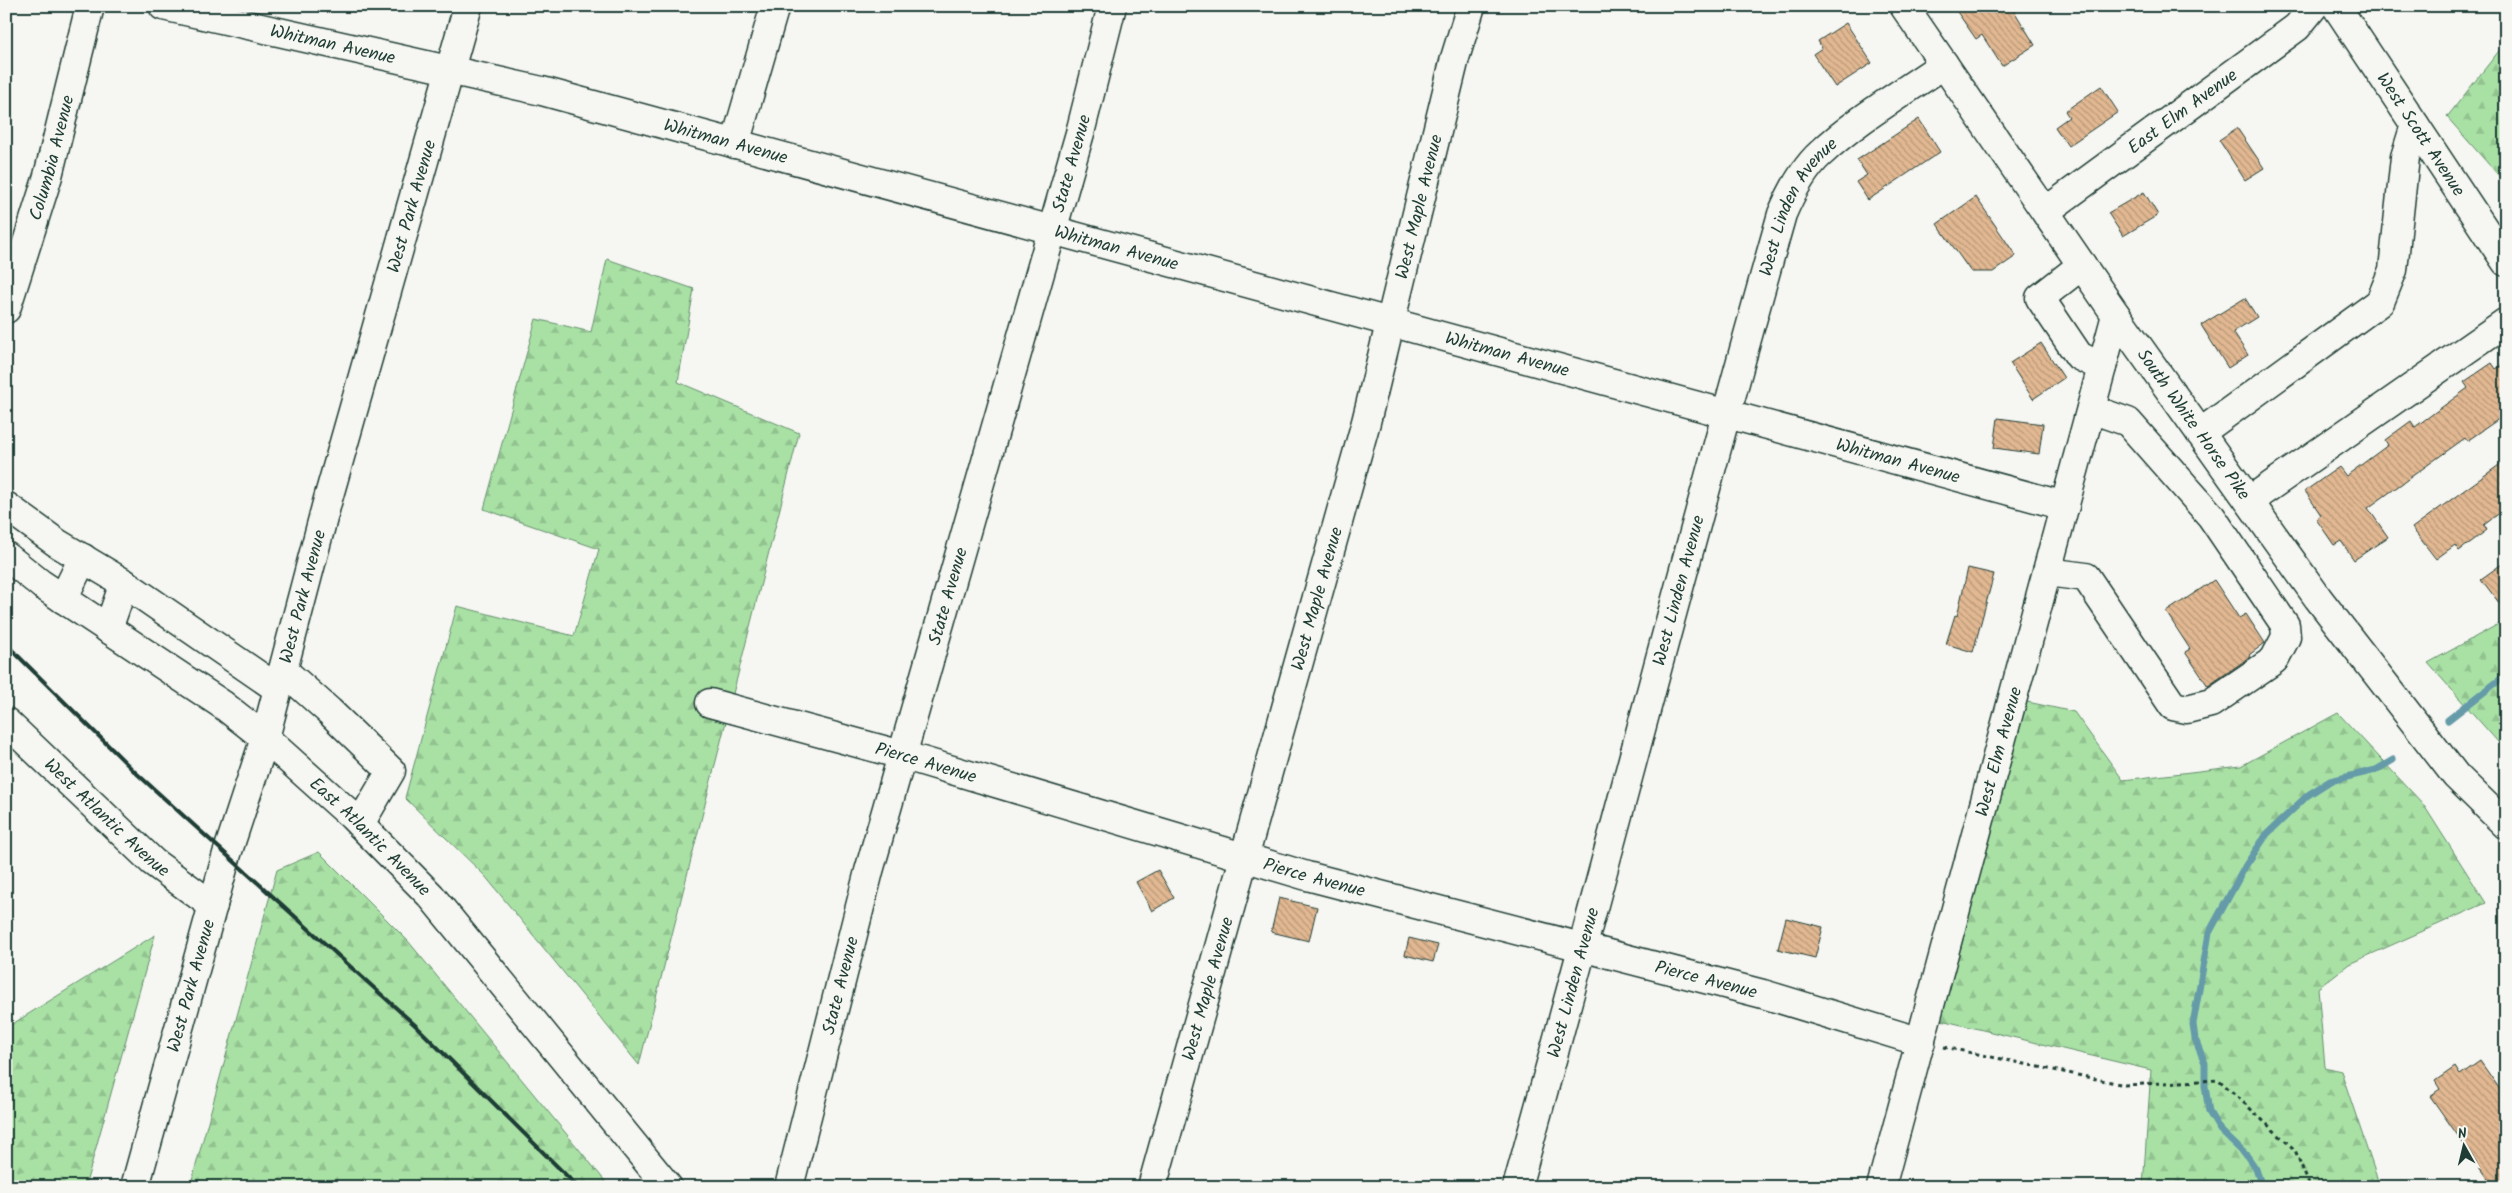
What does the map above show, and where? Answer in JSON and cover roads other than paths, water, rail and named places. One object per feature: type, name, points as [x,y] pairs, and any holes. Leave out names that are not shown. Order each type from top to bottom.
[{"type":"main road","name":"Columbia Avenue","points":[[6,309],[48,176],[90,6]]},
{"type":"main road","name":"Whitman Avenue","points":[[163,6],[542,91],[2065,506]]},
{"type":"main road","name":"West Park Avenue","points":[[135,1187],[212,906],[265,738],[331,489],[468,6]]},
{"type":"main road","points":[[735,144],[775,6]]},
{"type":"main road","name":"State Avenue","points":[[789,1187],[869,871],[1052,231],[1112,6]]},
{"type":"main road","name":"West Maple Avenue","points":[[1152,1187],[1246,858],[1366,422],[1455,58],[1471,6]]},
{"type":"main road","name":"South White Horse Pike","points":[[1904,6],[2116,315],[2318,598],[2456,776],[2506,825]]},
{"type":"main road","name":"East Elm Avenue","points":[[2046,211],[2297,27],[2314,6]]},
{"type":"main road","name":"West Scott Avenue","points":[[2336,6],[2506,262]]},
{"type":"main road","name":"West Linden Avenue","points":[[1517,1187],[1584,948],[1725,414],[1782,214],[1791,192],[1819,154],[1847,131],[1944,64]]},
{"type":"main road","points":[[2200,433],[2380,302],[2393,270],[2405,158],[2415,125]]},
{"type":"main road","points":[[2082,265],[2040,298],[2079,356],[2102,367]]},
{"type":"main road","name":"West Elm Avenue","points":[[1881,1187],[2116,315]]},
{"type":"main road","points":[[2249,501],[2506,322]]},
{"type":"main road","points":[[2047,572],[2086,577],[2173,706],[2187,710],[2211,703],[2274,660],[2286,637],[2285,625],[2211,516],[2128,422],[2091,409]]},
{"type":"main road","points":[[6,506],[57,543],[329,711],[391,771],[360,824]]},
{"type":"main road","name":"East Atlantic Avenue","points":[[6,556],[63,599],[223,705],[265,738],[360,824],[431,896],[668,1187]]},
{"type":"main road","points":[[63,599],[83,558]]},
{"type":"main road","points":[[108,629],[124,583]]},
{"type":"main road","name":"Pierce Avenue","points":[[710,703],[902,755],[1307,876],[1763,994],[1921,1042]]},
{"type":"main road","name":"West Atlantic Avenue","points":[[6,722],[153,862],[212,906]]},
{"type":"waterway","points":[[2448,720],[2506,675]]},
{"type":"waterway","points":[[2262,1187],[2256,1169],[2247,1156],[2220,1130],[2209,1112],[2205,1086],[2205,1063],[2195,1039],[2193,1024],[2209,933],[2246,865],[2267,834],[2308,795],[2330,781],[2376,770],[2393,760]]},
{"type":"railway","points":[[6,644],[134,771],[415,1025],[578,1187]]}]
